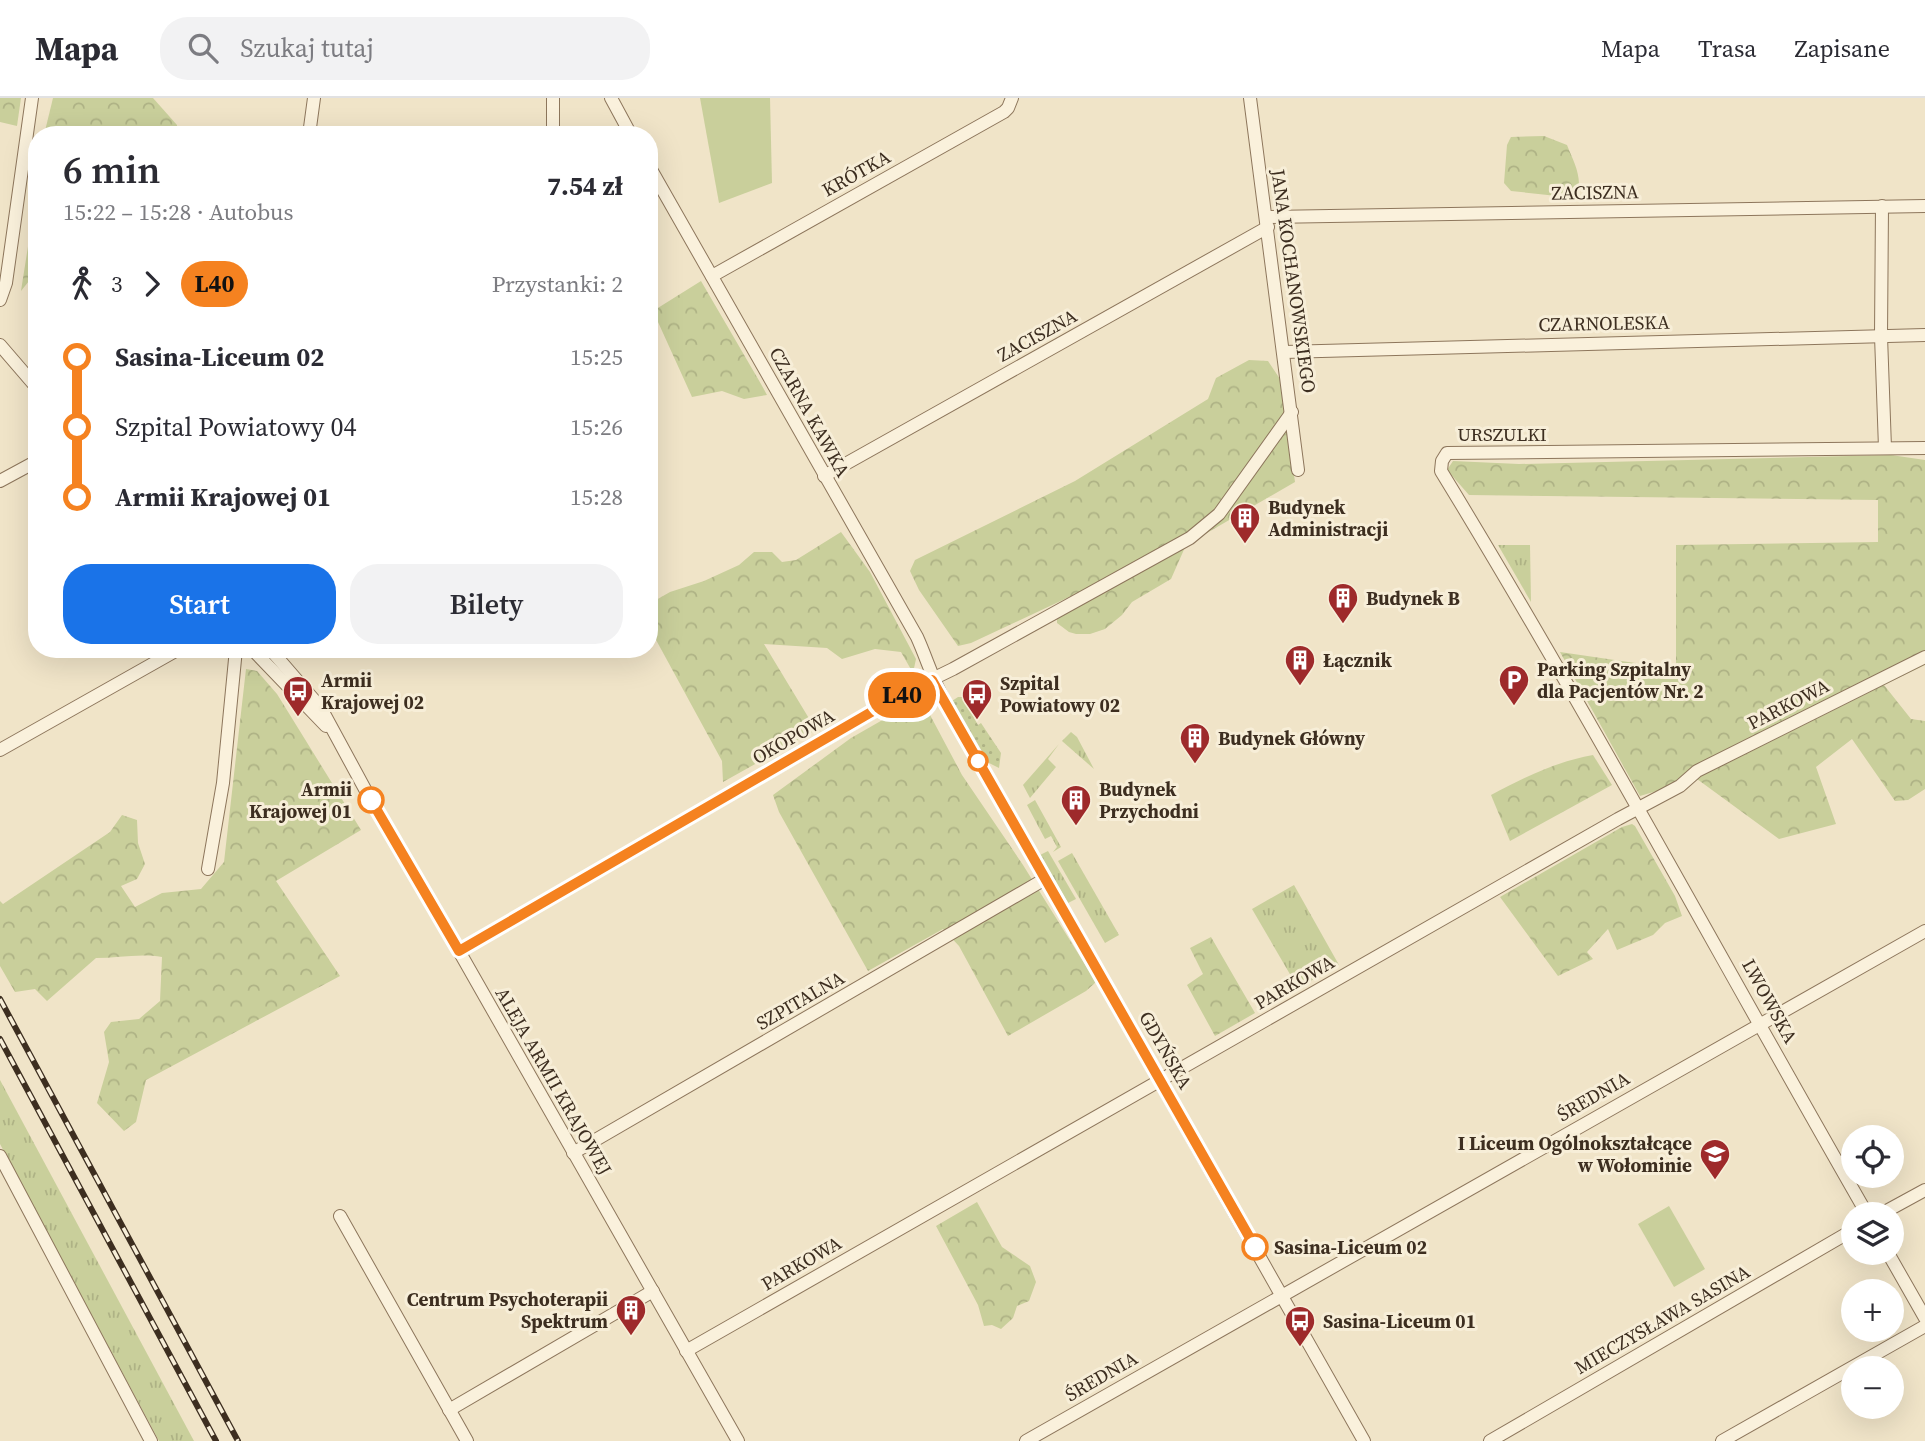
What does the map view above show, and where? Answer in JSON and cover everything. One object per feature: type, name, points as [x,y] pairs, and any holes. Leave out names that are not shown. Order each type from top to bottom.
[{"type":"street","points":[[28,126],[32,98]]},
{"type":"street","points":[[310,126],[314,98]]},
{"type":"street","points":[[553,98],[553,126]]},
{"type":"street","points":[[611,98],[626,126]]},
{"type":"street","name":"KRÓTKA","points":[[712,276],[1004,112],[1012,98]]},
{"type":"street","name":"JANA KOCHANOWSKIEGO","points":[[1250,98],[1298,470]]},
{"type":"street","points":[[0,300],[6,283],[28,126]]},
{"type":"street","name":"CZARNA KAWKA","points":[[658,182],[917,637],[932,680]]},
{"type":"street","points":[[1882,206],[1881,336],[1885,448]]},
{"type":"street","name":"ZACISZNA","points":[[824,476],[1267,222],[1925,206]]},
{"type":"street","name":"CZARNOLESKA","points":[[1284,352],[1925,335]]},
{"type":"street","points":[[0,345],[28,378]]},
{"type":"street","name":"OKOPOWA","points":[[459,951],[918,685],[932,680],[1200,531],[1227,504],[1292,412]]},
{"type":"street","name":"URSZULKI","points":[[1639,807],[1553,663],[1525,609],[1441,471],[1442,461],[1447,453],[1925,449]]},
{"type":"street","points":[[0,481],[28,466]]},
{"type":"street","name":"PARKOWA","points":[[686,1351],[1680,786],[1697,771],[1925,657]]},
{"type":"street","points":[[0,750],[163,658]]},
{"type":"street","points":[[208,869],[223,783],[235,658]]},
{"type":"street","name":"ALEJA ARMII KRAJOWEJ","points":[[261,658],[337,740]]},
{"type":"street","name":"ALEJA ARMII KRAJOWEJ","points":[[278,658],[321,708],[738,1441]]},
{"type":"street","name":"GDYŃSKA","points":[[932,680],[1364,1441]]},
{"type":"street","name":"LWOWSKA","points":[[1639,807],[1860,1202]]},
{"type":"street","name":"SZPITALNA","points":[[573,1153],[1045,879]]},
{"type":"street","name":"ŚREDNIA","points":[[1026,1441],[1925,931]]},
{"type":"street","points":[[0,1156],[151,1441]]},
{"type":"street","points":[[1903,1202],[1925,1190]]},
{"type":"street","points":[[340,1216],[467,1441]]},
{"type":"street","name":"MIECZYSŁAWA SASINA","points":[[1490,1441],[1841,1237]]},
{"type":"street","points":[[1895,1265],[1925,1318]]},
{"type":"street","points":[[449,1410],[653,1291]]},
{"type":"street","points":[[1722,1441],[1925,1326]]},
{"type":"green space","points":[[0,98],[21,98],[17,126],[0,122]]},
{"type":"green space","points":[[53,98],[153,98],[177,125],[177,126],[46,126]]},
{"type":"green space","points":[[700,98],[770,98],[772,183],[719,203]]},
{"type":"green space","points":[[1544,136],[1567,145],[1579,178],[1576,198],[1511,191],[1504,183],[1507,145],[1511,137]]},
{"type":"green space","points":[[28,246],[28,282],[21,291]]},
{"type":"green space","points":[[701,281],[767,395],[744,399],[722,391],[692,397],[658,322],[658,308]]},
{"type":"green space","points":[[1249,360],[1268,361],[1282,382],[1295,482],[1186,545],[1171,579],[1132,602],[1122,615],[1105,629],[1090,634],[1076,634],[1057,623],[1057,619],[1097,595],[1084,590],[971,643],[958,646],[919,590],[910,571],[915,560],[1075,481],[1208,399],[1216,378]]},
{"type":"green space","points":[[1891,455],[1925,460],[1925,665],[1884,685],[1911,719],[1925,721],[1925,789],[1908,800],[1895,801],[1852,739],[1816,767],[1836,824],[1779,839],[1697,779],[1640,796],[1560,652],[1676,669],[1676,545],[1878,542],[1878,500],[1469,495],[1447,470],[1453,461],[1519,464]]},
{"type":"green space","points":[[841,532],[870,572],[916,659],[913,673],[901,652],[875,649],[842,659],[827,648],[764,644],[816,730],[723,782],[722,761],[658,644],[658,599],[739,565],[754,552],[772,552],[782,562],[796,560]]},
{"type":"green space","points":[[1498,545],[1530,545],[1531,602]]},
{"type":"green space","points":[[246,669],[257,671],[277,694],[361,830],[276,881],[340,976],[146,1080],[136,1122],[124,1131],[97,1103],[109,1062],[104,1032],[111,1022],[139,1019],[160,1001],[162,957],[96,958],[47,1001],[35,989],[15,992],[0,966],[0,901],[3,904],[110,832],[122,815],[137,820],[138,843],[145,864],[137,879],[121,886],[135,907],[162,893],[201,889],[224,862]]},
{"type":"green space","points":[[964,697],[976,716],[974,718],[978,725],[981,723],[1001,753],[999,768],[987,762],[952,701]]},
{"type":"green space","points":[[921,698],[962,775],[1023,865],[1096,982],[1086,991],[1008,1036],[959,946],[943,929],[868,971],[779,812],[773,795],[851,738]]},
{"type":"green space","points":[[1071,732],[1077,737],[1094,769],[1062,741]]},
{"type":"green space","points":[[1059,744],[1048,759],[1056,767],[1030,798],[1023,785]]},
{"type":"green space","points":[[1593,755],[1612,785],[1510,841],[1491,795],[1540,771]]},
{"type":"green space","points":[[1035,800],[1061,847],[1053,852],[1057,847],[1051,836],[1045,839],[1027,805]]},
{"type":"green space","points":[[1632,824],[1675,896],[1682,916],[1665,923],[1653,935],[1617,950],[1608,929],[1587,952],[1593,959],[1558,976],[1500,897],[1622,827]]},
{"type":"green space","points":[[1048,851],[1076,899],[1068,903],[1040,855]]},
{"type":"green space","points":[[1072,853],[1119,935],[1105,943],[1058,861]]},
{"type":"green space","points":[[1294,885],[1339,965],[1298,988],[1252,909]]},
{"type":"green space","points":[[1211,937],[1255,1013],[1215,1036],[1187,985],[1203,974],[1190,948]]},
{"type":"green space","points":[[0,1080],[194,1441],[159,1441],[0,1144]]},
{"type":"green space","points":[[977,1202],[1002,1247],[1030,1266],[1036,1282],[1029,1301],[1017,1306],[1013,1318],[1001,1329],[992,1325],[984,1326],[978,1305],[936,1226]]},
{"type":"green space","points":[[1669,1206],[1705,1269],[1674,1287],[1638,1224]]},
{"type":"railway","points":[[0,999],[238,1441]]},
{"type":"railway","points":[[0,1039],[216,1441]]},
{"type":"bus line","name":"L40","points":[[371,800],[459,951],[918,685],[932,680],[1255,1247]]},
{"type":"place","name":"Budynek Administracji","points":[[1245,545]]},
{"type":"place","name":"Budynek B","points":[[1343,625]]},
{"type":"place","name":"Łącznik","points":[[1300,687]]},
{"type":"place","name":"Parking Szpitalny dla Pacjentów Nr. 2","points":[[1514,707]]},
{"type":"place","name":"Armii Krajowej 02","points":[[298,718]]},
{"type":"place","name":"Szpital Powiatowy 02","points":[[977,721]]},
{"type":"place","name":"Budynek Główny","points":[[1195,765]]},
{"type":"place","name":"Armii Krajowej 01","points":[[371,800]]},
{"type":"place","name":"Budynek Przychodni","points":[[1076,827]]},
{"type":"place","name":"I Liceum Ogólnokształcące w Wołominie","points":[[1715,1181]]},
{"type":"place","name":"Sasina-Liceum 02","points":[[1255,1247]]},
{"type":"place","name":"Centrum Psychoterapii Spektrum","points":[[631,1337]]},
{"type":"place","name":"Sasina-Liceum 01","points":[[1300,1348]]}]
